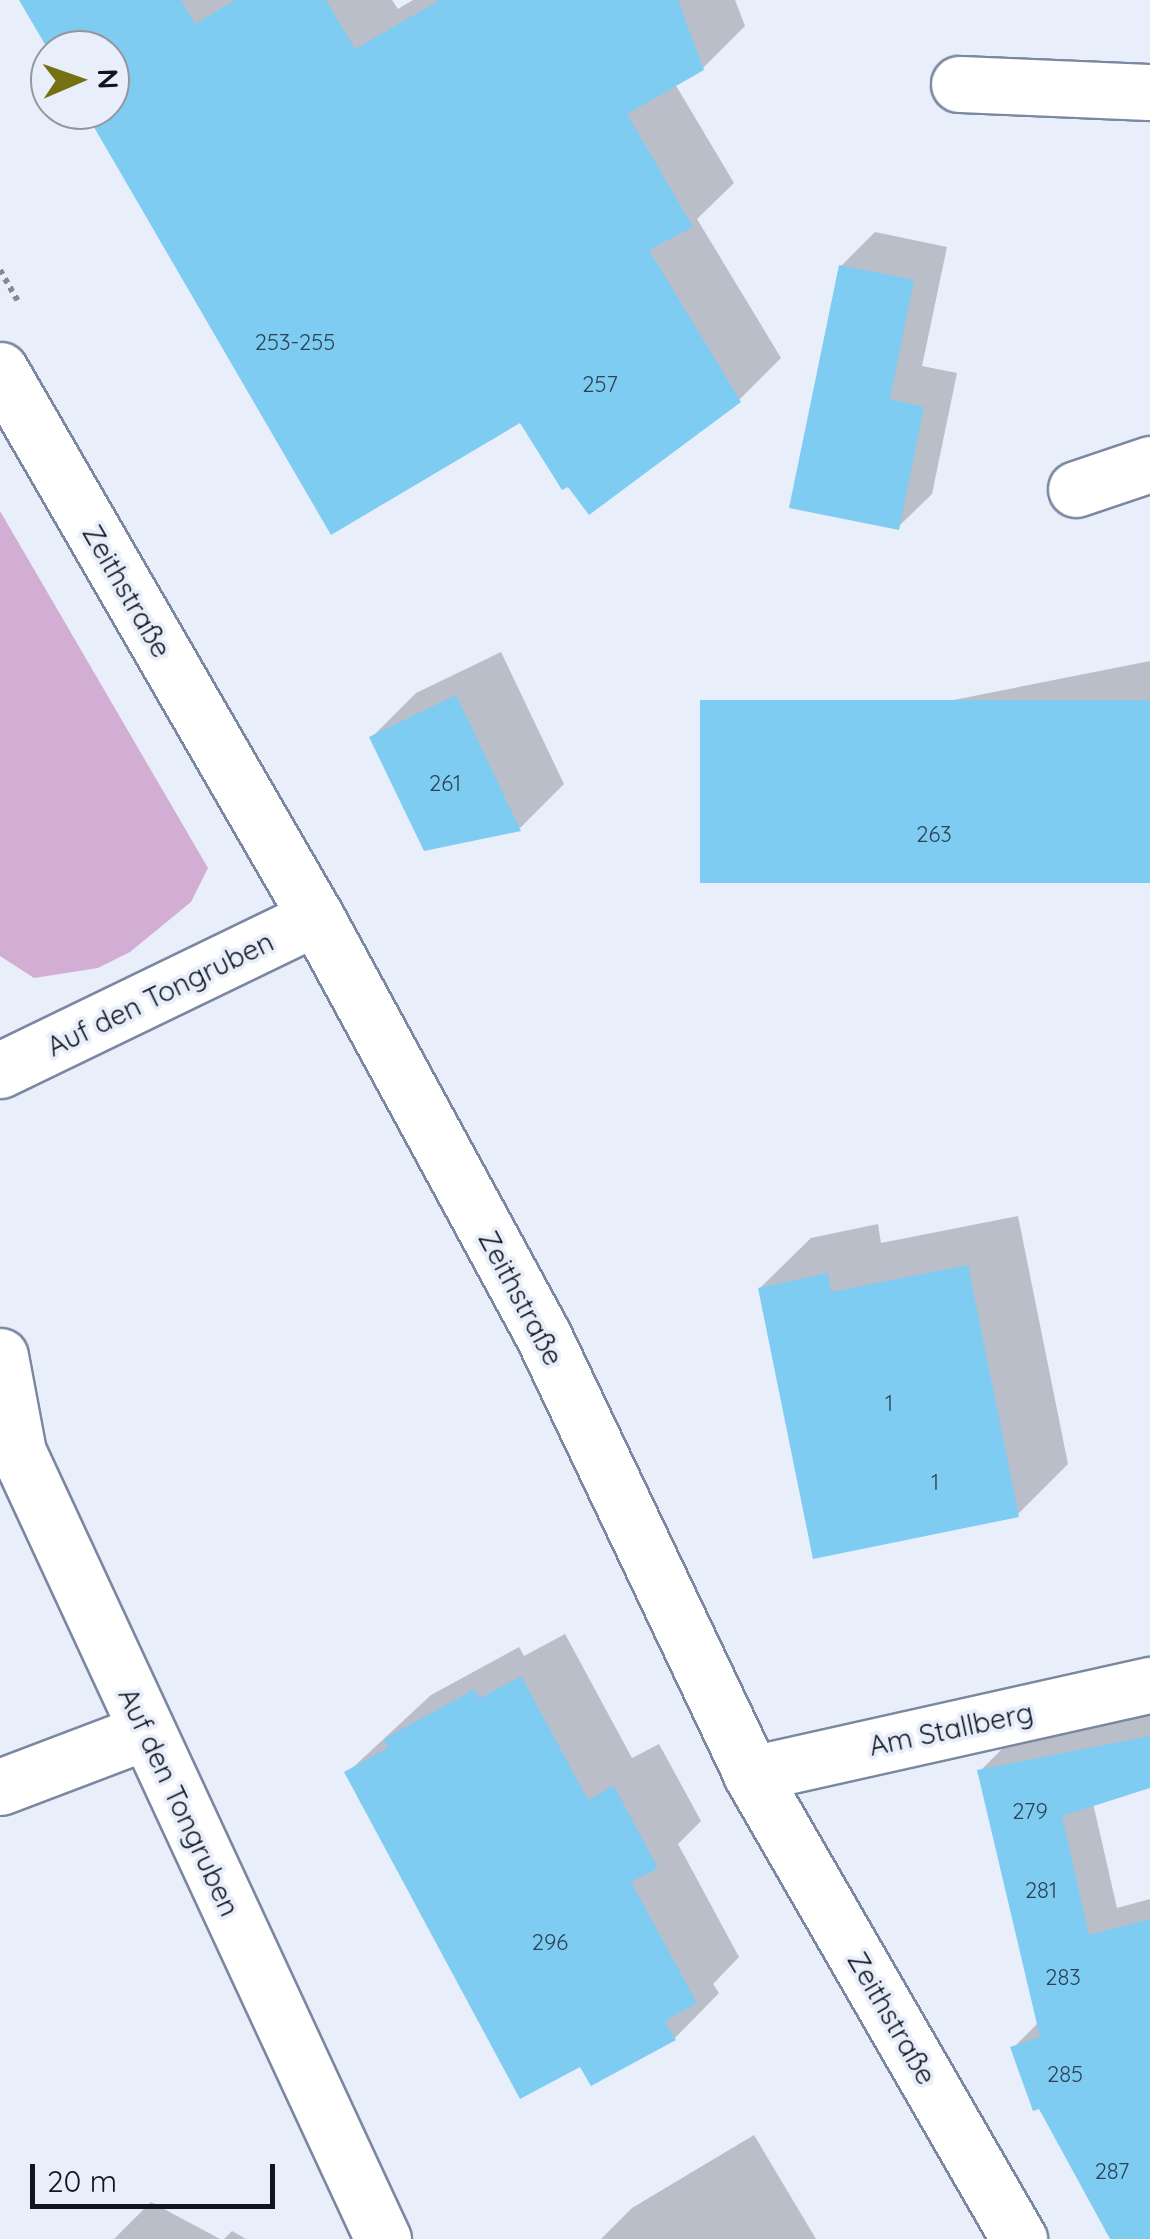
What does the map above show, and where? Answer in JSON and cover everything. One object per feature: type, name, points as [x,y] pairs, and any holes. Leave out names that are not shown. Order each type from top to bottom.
[{"type":"street","points":[[959,84],[1150,92]]},
{"type":"street","name":"Zeithstraße","points":[[0,370],[316,917],[543,1335],[751,1774],[1019,2239]]},
{"type":"street","points":[[1076,489],[1150,464]]},
{"type":"street","name":"Auf den Tongruben","points":[[1,1074],[316,917]]},
{"type":"street","name":"Auf den Tongruben","points":[[0,1356],[18,1452],[384,2239]]},
{"type":"street","name":"Am Stallberg","points":[[751,1774],[1150,1685]]},
{"type":"street","points":[[0,1787],[145,1732]]},
{"type":"shaded area","points":[[0,511],[208,868],[191,902],[130,952],[98,968],[34,978],[0,956]]},
{"type":"building","points":[[19,0],[181,0],[195,24],[235,0],[326,0],[355,49],[440,0],[678,0],[704,70],[627,114],[693,227],[649,250],[741,402],[589,515],[568,487],[562,490],[520,423],[331,535],[96,130],[130,130],[130,30],[37,30]]},
{"type":"building","points":[[839,265],[914,280],[890,399],[924,407],[899,530],[789,508]]},
{"type":"building","points":[[456,695],[521,831],[424,851],[369,737]]},
{"type":"building","points":[[700,700],[1150,700],[1150,883],[700,883]]},
{"type":"building","points":[[968,1265],[1019,1517],[813,1559],[758,1288],[828,1273],[831,1292]]},
{"type":"building","points":[[521,1676],[588,1800],[614,1786],[658,1868],[631,1882],[697,2003],[665,2021],[676,2040],[591,2086],[580,2067],[520,2099],[344,1772],[388,1748],[384,1739],[475,1689],[479,1699]]},
{"type":"building","points":[[1150,1736],[1150,1788],[1062,1816],[1089,1935],[1150,1919],[1150,2239],[1110,2239],[1039,2109],[1033,2111],[1010,2047],[1040,2037],[977,1770]]}]
